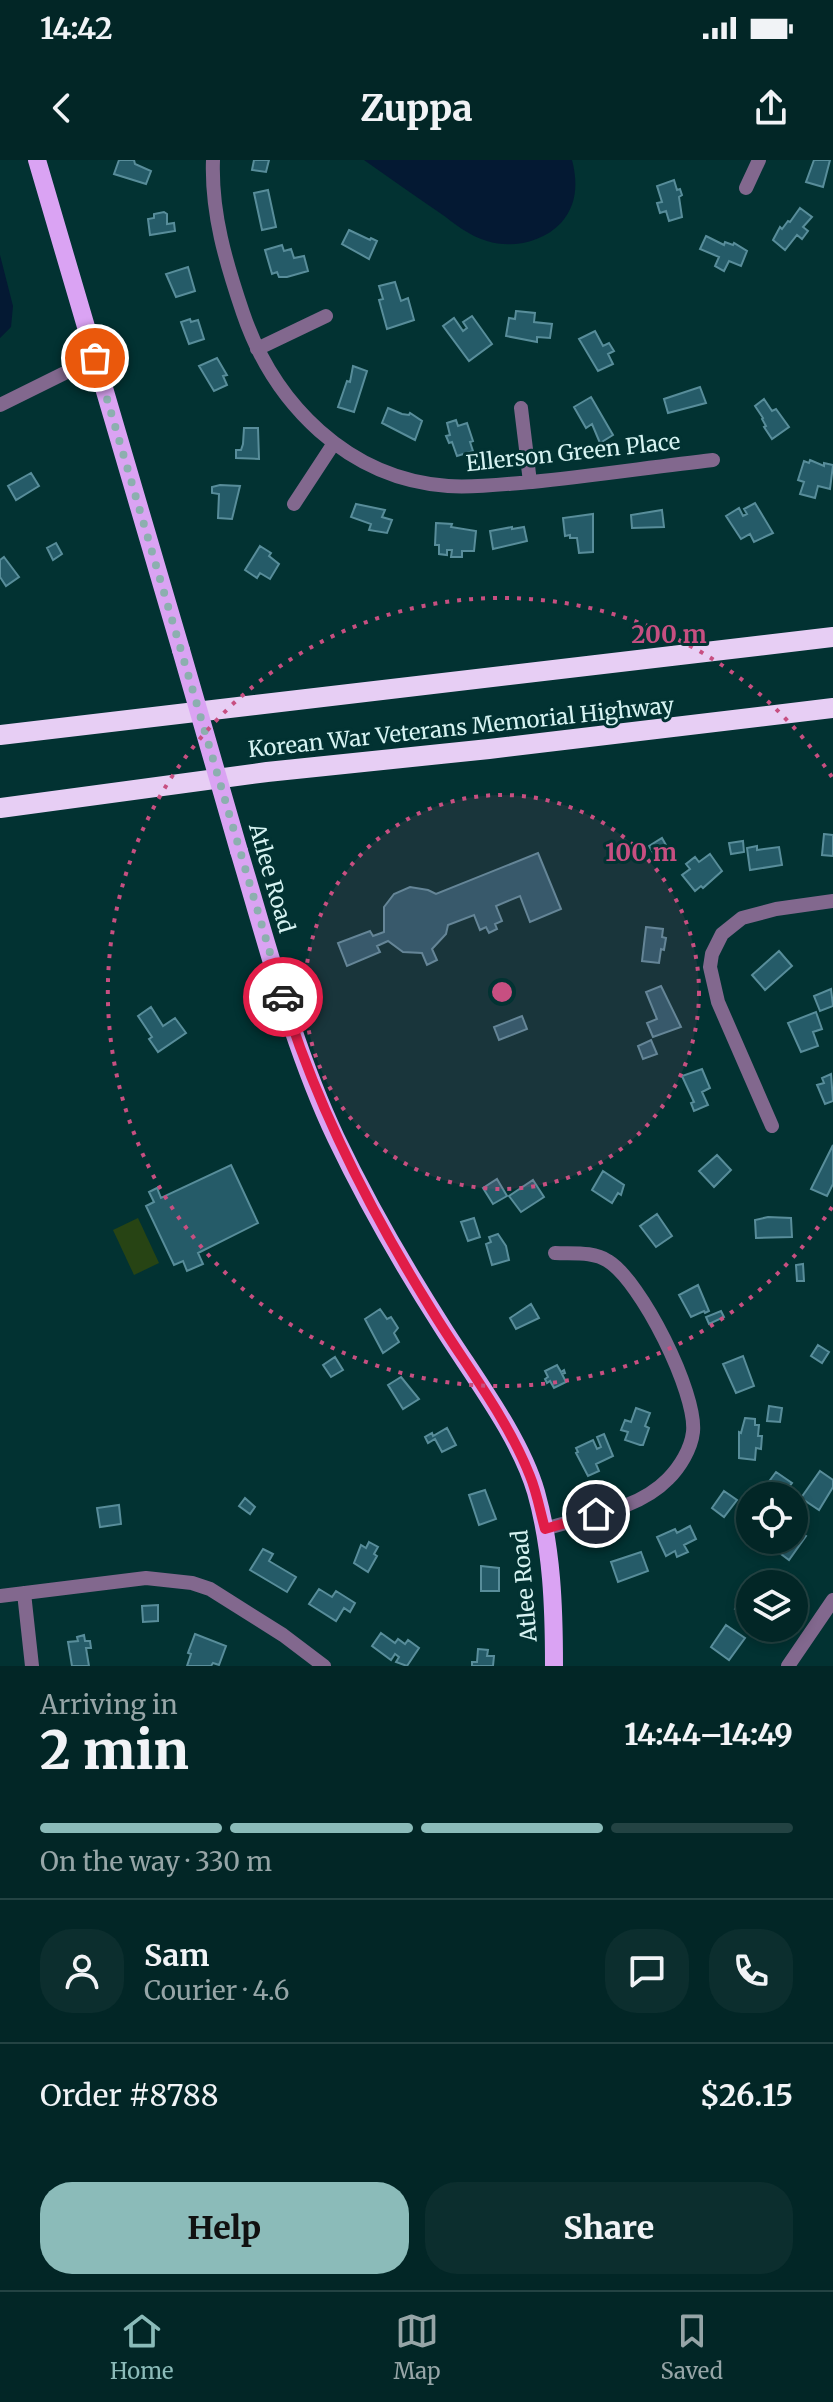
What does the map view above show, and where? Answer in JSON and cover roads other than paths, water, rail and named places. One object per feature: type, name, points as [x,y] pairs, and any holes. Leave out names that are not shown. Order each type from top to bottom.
[{"type":"highway","name":"Korean War Veterans Memorial Highway","points":[[0,735],[833,637]]},
{"type":"highway","name":"Korean War Veterans Memorial Highway","points":[[0,808],[267,772],[833,708]]},
{"type":"main road","name":"Atlee Road","points":[[37,160],[297,1042],[336,1138],[398,1254],[519,1451],[535,1491],[550,1554],[554,1666]]},
{"type":"street","name":"Ellerson Green Place","points":[[213,160],[215,209],[220,236],[257,349],[279,388],[299,413],[334,443],[371,466],[421,482],[473,487],[713,460]]},
{"type":"street","points":[[746,188],[759,160]]},
{"type":"street","points":[[257,349],[326,316]]},
{"type":"street","points":[[0,405],[95,358]]},
{"type":"street","points":[[521,408],[530,482]]},
{"type":"street","points":[[294,504],[334,443]]},
{"type":"street","points":[[772,1126],[718,1002],[710,967],[712,954],[722,934],[742,918],[776,909],[833,901]]},
{"type":"street","points":[[545,1529],[612,1510],[654,1491],[680,1465],[693,1435],[693,1420],[681,1373],[663,1336],[619,1269],[601,1257],[555,1253]]},
{"type":"street","points":[[0,1596],[146,1578],[192,1583],[210,1589],[324,1666]]},
{"type":"street","points":[[24,1593],[32,1666]]},
{"type":"street","points":[[788,1666],[833,1600]]},
{"type":"water","points":[[364,160],[572,160],[575,193],[570,209],[554,230],[527,242],[497,243],[480,239],[462,229]]},
{"type":"water","points":[[0,255],[13,306],[11,327],[0,338]]}]
